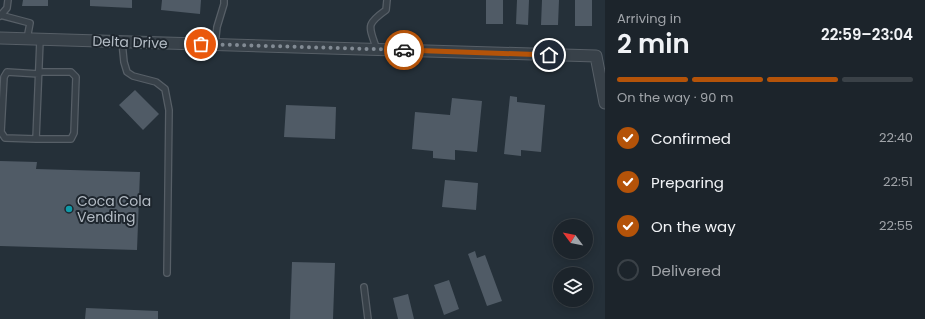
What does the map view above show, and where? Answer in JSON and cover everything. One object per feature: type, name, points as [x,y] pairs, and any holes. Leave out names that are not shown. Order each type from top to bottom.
[{"type":"street","name":"Delta Drive","points":[[0,38],[596,56],[605,104]]},
{"type":"lane","points":[[0,15],[7,8],[8,0]]},
{"type":"lane","points":[[215,45],[217,27],[224,0]]},
{"type":"lane","points":[[377,50],[370,29],[373,20],[386,10],[387,0]]},
{"type":"lane","points":[[0,15],[30,23],[26,39]]},
{"type":"lane","points":[[36,138],[40,40]]},
{"type":"lane","points":[[122,42],[124,62],[127,72],[133,76],[156,82],[166,89],[169,110],[167,273]]},
{"type":"lane","points":[[7,72],[71,72],[76,77],[74,133],[71,139],[36,138],[5,138],[1,132],[4,77],[7,72]]},
{"type":"lane","points":[[364,287],[368,319]]},
{"type":"building","points":[[23,0],[48,0],[48,6],[22,6]]},
{"type":"building","points":[[90,0],[132,0],[132,8],[90,6]]},
{"type":"building","points":[[162,0],[201,0],[200,14],[161,10]]},
{"type":"building","points":[[486,0],[503,0],[503,24],[486,24]]},
{"type":"building","points":[[517,0],[529,0],[528,25],[516,24]]},
{"type":"building","points":[[542,0],[559,0],[558,25],[541,25]]},
{"type":"building","points":[[575,0],[592,0],[592,26],[575,26]]},
{"type":"building","points":[[135,90],[159,114],[143,130],[119,105]]},
{"type":"building","points":[[510,96],[517,97],[517,102],[545,105],[541,152],[521,150],[521,156],[504,154]]},
{"type":"building","points":[[452,98],[482,101],[477,152],[455,150],[455,160],[433,158],[433,151],[412,149],[415,112],[450,115]]},
{"type":"building","points":[[286,105],[336,107],[335,139],[284,137]]},
{"type":"building","name":"Coca Cola Vending","points":[[0,161],[37,162],[36,169],[140,172],[137,250],[0,246]]},
{"type":"building","points":[[445,180],[478,183],[476,210],[442,207]]},
{"type":"building","points":[[475,251],[477,258],[485,255],[502,301],[487,306],[468,254]]},
{"type":"building","points":[[292,262],[335,263],[333,319],[290,319]]},
{"type":"building","points":[[449,280],[459,309],[444,315],[434,285]]},
{"type":"building","points":[[408,294],[414,319],[398,319],[393,298]]},
{"type":"building","points":[[86,308],[158,311],[158,319],[85,319]]},
{"type":"way so far","points":[[201,44],[404,50]]},
{"type":"place","name":"Coca Cola Vending","points":[[69,209]]},
{"type":"route","points":[[404,50],[549,55]]}]
